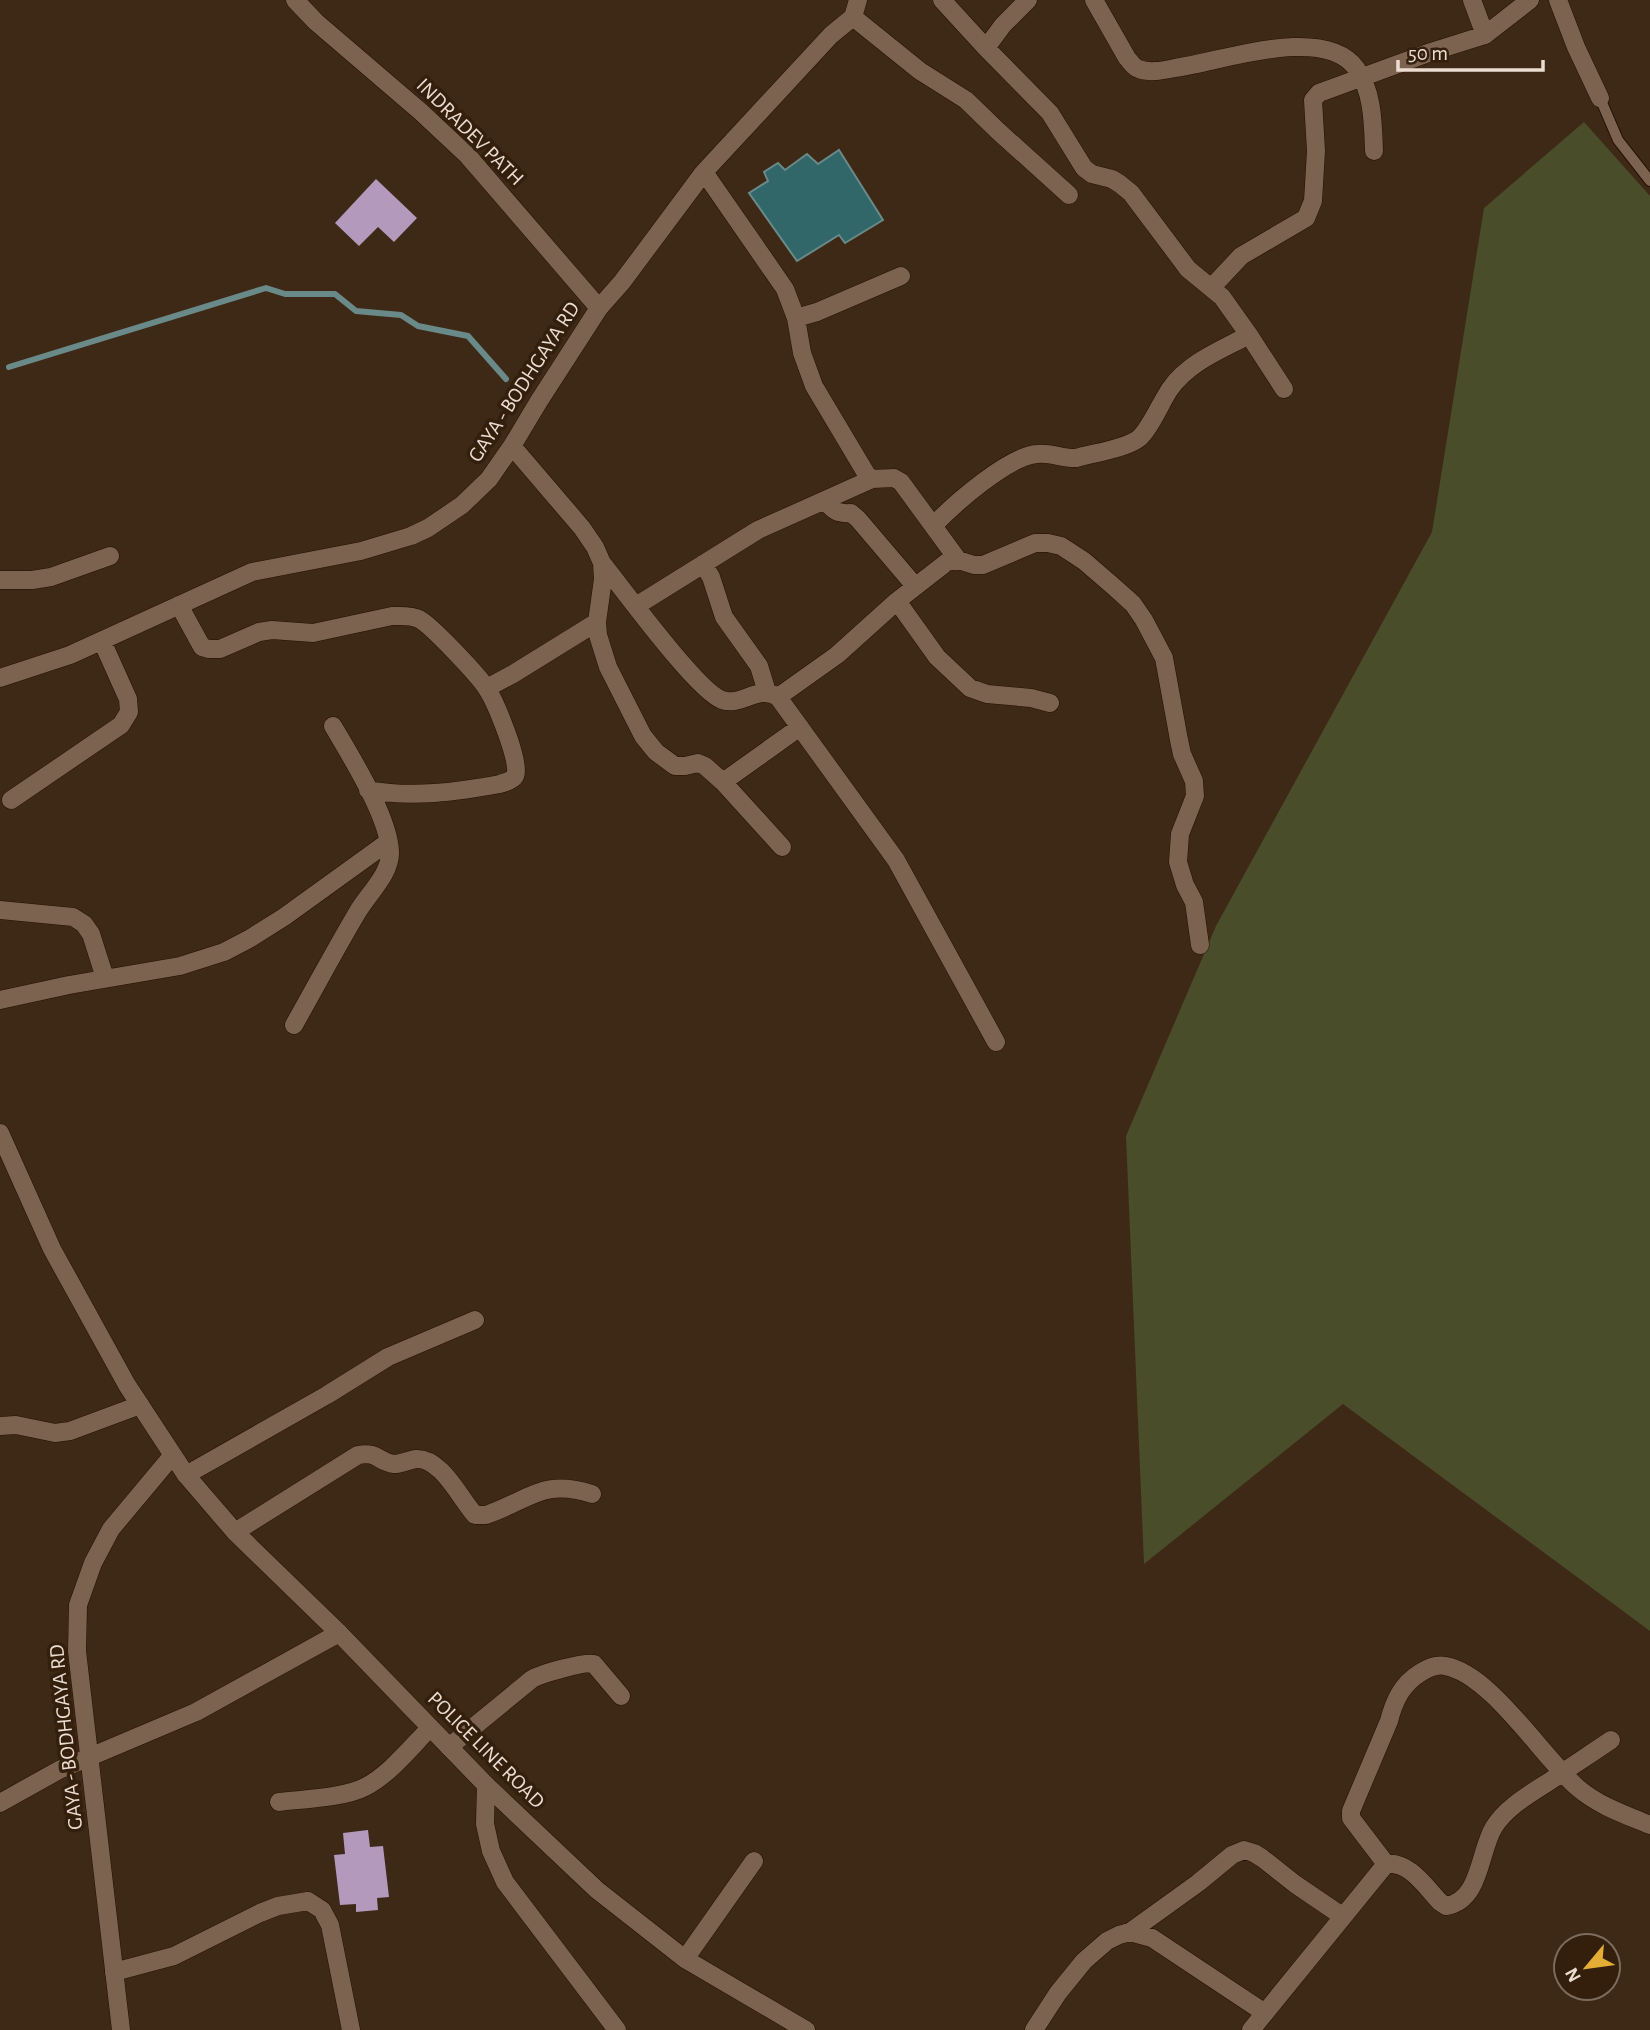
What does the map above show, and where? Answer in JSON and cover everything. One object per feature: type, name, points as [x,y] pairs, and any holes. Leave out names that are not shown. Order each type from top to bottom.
[{"type":"street","name":"INDRADEV PATH","points":[[295,0],[316,22],[468,156],[599,309]]},
{"type":"street","points":[[942,0],[1050,113],[1084,167],[1092,174],[1112,179],[1131,193],[1188,269],[1222,296],[1284,389]]},
{"type":"street","points":[[986,48],[1003,25],[1028,0]]},
{"type":"street","points":[[1094,0],[1127,58],[1140,69],[1161,70],[1297,47],[1320,48],[1342,55],[1362,78],[1373,116],[1374,151]]},
{"type":"street","points":[[1472,0],[1485,35]]},
{"type":"street","points":[[1212,287],[1241,256],[1306,218],[1313,201],[1313,100],[1319,93],[1485,35],[1530,0]]},
{"type":"street","points":[[1558,0],[1600,98]]},
{"type":"street","name":"GAYA - BODHGAYA RD","points":[[0,678],[70,655],[252,572],[361,551],[392,542],[428,528],[462,505],[479,491],[512,446],[599,309],[704,172],[856,5]]},
{"type":"street","points":[[856,5],[920,71],[966,100],[1069,195]]},
{"type":"street","points":[[704,172],[785,289],[796,318],[802,353],[814,386],[860,464],[872,479]]},
{"type":"street","points":[[796,318],[817,312],[901,276]]},
{"type":"street","points":[[933,526],[975,488],[1026,457],[1036,453],[1076,458],[1140,438],[1180,376],[1200,360],[1250,335]]},
{"type":"street","points":[[512,446],[582,528],[602,563],[710,694],[730,702],[760,692],[773,694],[837,655],[897,601],[947,562],[958,560],[983,565],[1035,543],[1061,546],[1084,561],[1133,604],[1164,658],[1179,740],[1194,781],[1195,796],[1180,834],[1178,862],[1194,902],[1200,945]]},
{"type":"street","points":[[636,606],[758,530],[872,479],[894,478],[901,482],[958,560]]},
{"type":"street","points":[[825,500],[833,510],[852,513],[915,586]]},
{"type":"street","points":[[0,580],[51,578],[110,556]]},
{"type":"street","points":[[602,563],[603,579],[597,622],[602,651],[643,736],[666,761],[675,766],[698,763],[705,766],[782,847]]},
{"type":"street","points":[[703,564],[711,577],[724,617],[759,666],[773,694],[896,860],[996,1042]]},
{"type":"street","points":[[897,601],[937,657],[970,688],[987,694],[1031,698],[1050,703]]},
{"type":"street","points":[[179,605],[202,647],[209,649],[220,649],[259,632],[272,630],[313,633],[392,616],[418,618],[430,628],[487,688],[510,745],[516,768],[515,776],[509,782],[437,794],[388,794],[368,790]]},
{"type":"street","points":[[487,688],[597,622]]},
{"type":"street","points":[[11,800],[121,725],[129,712],[128,699],[102,641]]},
{"type":"street","points":[[294,1025],[356,914],[387,866],[390,855],[382,818],[333,726]]},
{"type":"street","points":[[723,782],[800,727]]},
{"type":"street","points":[[0,1000],[104,978],[180,966],[225,952],[284,916],[388,842]]},
{"type":"street","points":[[0,911],[73,917],[85,925],[91,934],[104,978]]},
{"type":"street","points":[[0,1133],[52,1249],[140,1405],[173,1456]]},
{"type":"street","points":[[186,1475],[388,1357],[475,1320]]},
{"type":"street","points":[[0,1426],[16,1424],[55,1433],[71,1431],[140,1405]]},
{"type":"street","points":[[235,1532],[358,1455],[368,1453],[392,1464],[425,1460],[447,1478],[475,1515],[486,1515],[549,1489],[564,1487],[592,1494]]},
{"type":"street","name":"GAYA - BODHGAYA RD","points":[[121,2030],[76,1651],[78,1605],[93,1563],[111,1529],[173,1456]]},
{"type":"street","name":"POLICE LINE ROAD","points":[[173,1456],[235,1532],[339,1633],[486,1785],[597,1890],[685,1959],[806,2030]]},
{"type":"street","points":[[0,1804],[90,1756],[196,1712],[339,1633]]},
{"type":"street","points":[[449,1747],[532,1679],[548,1672],[561,1671],[588,1662],[594,1664],[621,1696]]},
{"type":"street","points":[[1385,1864],[1351,1818],[1351,1811],[1400,1691],[1408,1680],[1432,1666],[1444,1665],[1461,1670],[1475,1679],[1577,1787],[1609,1808],[1650,1825]]},
{"type":"street","points":[[279,1802],[350,1793],[364,1788],[430,1728]]},
{"type":"street","points":[[1251,2030],[1385,1864],[1395,1863],[1404,1867],[1440,1902],[1446,1906],[1452,1905],[1467,1894],[1473,1884],[1494,1826],[1509,1809],[1611,1740]]},
{"type":"street","points":[[486,1785],[485,1824],[491,1851],[506,1882],[617,2030]]},
{"type":"street","points":[[1034,2030],[1058,1993],[1084,1961],[1107,1941],[1130,1932],[1232,1855],[1244,1850],[1262,1858],[1342,1916]]},
{"type":"street","points":[[685,1959],[754,1861]]},
{"type":"street","points":[[114,1972],[174,1956],[278,1906],[308,1901],[322,1910],[330,1925],[351,2030]]},
{"type":"street","points":[[1130,1932],[1152,1938],[1265,2013]]},
{"type":"lane","points":[[1600,98],[1618,140],[1650,181]]},
{"type":"green space","points":[[1584,122],[1650,196],[1650,1631],[1343,1404],[1144,1564],[1126,1136],[1216,926],[1432,532],[1484,208]]},
{"type":"water","points":[[839,150],[883,220],[845,243],[839,235],[797,261],[749,193],[768,181],[764,172],[778,163],[785,170],[807,154],[818,164]]},
{"type":"building","points":[[376,179],[417,218],[394,242],[378,227],[359,246],[335,223]]},
{"type":"building","points":[[368,1830],[370,1847],[383,1846],[389,1897],[377,1898],[378,1910],[356,1912],[356,1904],[340,1905],[334,1855],[345,1854],[343,1833]]},
{"type":"waterway","points":[[9,367],[266,288],[285,294],[335,294],[356,311],[401,315],[418,326],[468,336],[506,379]]}]
